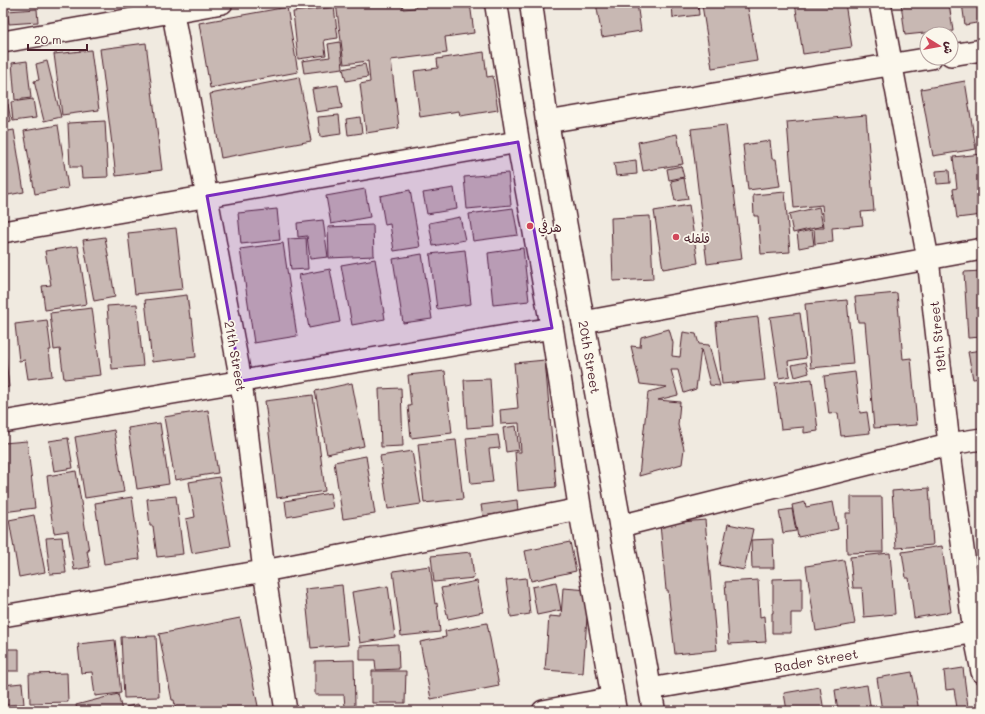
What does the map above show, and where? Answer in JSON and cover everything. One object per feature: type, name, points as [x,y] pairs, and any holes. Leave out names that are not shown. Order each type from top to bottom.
[{"type":"street","points":[[3,42],[172,8],[222,3]]},
{"type":"street","points":[[496,3],[518,142],[552,328],[580,509],[614,705],[543,711]]},
{"type":"street","name":"20th Street","points":[[531,3],[547,122],[654,711]]},
{"type":"street","name":"19th Street","points":[[880,3],[928,259],[949,444],[978,632],[982,672]]},
{"type":"street","name":"21th Street","points":[[172,8],[241,381],[264,571],[286,711]]},
{"type":"street","points":[[959,54],[982,50]]},
{"type":"street","points":[[547,122],[919,60]]},
{"type":"street","points":[[3,232],[518,142]]},
{"type":"street","points":[[583,322],[982,249]]},
{"type":"street","points":[[3,422],[552,328]]},
{"type":"street","points":[[620,526],[949,444],[982,439]]},
{"type":"street","points":[[3,616],[264,571],[580,509]]},
{"type":"street","name":"Bader Street","points":[[650,689],[978,632]]},
{"type":"highlighted area","points":[[518,142],[552,328],[241,381],[207,196]]},
{"type":"building","points":[[336,3],[402,3],[403,9],[415,8],[415,3],[470,3],[474,33],[445,37],[447,53],[391,60],[399,128],[366,133],[360,84],[370,82],[368,61],[344,64]]},
{"type":"building","points":[[596,3],[637,3],[641,31],[602,37]]},
{"type":"building","points":[[672,3],[698,3],[699,15],[673,18]]},
{"type":"building","points":[[714,3],[747,3],[757,61],[712,68],[702,5]]},
{"type":"building","points":[[795,3],[845,3],[852,47],[803,54]]},
{"type":"building","points":[[901,3],[949,3],[952,26],[919,26],[919,34],[905,35]]},
{"type":"building","points":[[962,3],[982,3],[982,22],[965,25]]},
{"type":"building","points":[[287,7],[298,72],[210,88],[199,23]]},
{"type":"building","points":[[334,7],[338,38],[324,40],[326,55],[298,59],[293,12]]},
{"type":"building","points":[[37,9],[38,22],[9,24],[7,11]]},
{"type":"building","points":[[340,42],[343,68],[304,73],[302,61],[330,57],[328,44]]},
{"type":"building","points":[[146,43],[162,170],[116,176],[100,49]]},
{"type":"building","points":[[91,50],[99,110],[62,115],[54,54]]},
{"type":"building","points":[[484,52],[487,77],[493,76],[498,110],[460,116],[459,111],[420,117],[414,71],[438,68],[437,59]]},
{"type":"building","points":[[27,61],[31,98],[15,100],[12,63]]},
{"type":"building","points":[[47,61],[61,117],[44,121],[34,81],[39,80],[36,64]]},
{"type":"building","points":[[365,64],[368,77],[346,81],[343,69]]},
{"type":"building","points":[[299,77],[311,141],[221,158],[210,94]]},
{"type":"building","points":[[965,81],[976,149],[933,156],[921,89]]},
{"type":"building","points":[[338,85],[342,108],[316,112],[312,89]]},
{"type":"building","points":[[33,99],[36,118],[13,121],[11,102]]},
{"type":"building","points":[[8,104],[11,121],[3,123],[3,105]]},
{"type":"building","points":[[339,115],[341,134],[320,137],[318,117]]},
{"type":"building","points":[[866,115],[874,211],[861,212],[863,225],[832,228],[833,242],[815,244],[814,228],[824,228],[822,205],[794,208],[787,122]]},
{"type":"building","points":[[360,117],[362,133],[348,135],[346,119]]},
{"type":"building","points":[[105,121],[108,177],[82,178],[81,167],[70,167],[68,123]]},
{"type":"building","points":[[58,125],[68,188],[35,194],[24,131]]},
{"type":"building","points":[[726,125],[742,259],[707,264],[691,129]]},
{"type":"building","points":[[14,130],[24,192],[3,196],[3,132]]},
{"type":"building","points":[[677,134],[683,164],[643,171],[638,142]]},
{"type":"building","points":[[770,141],[772,159],[776,159],[780,186],[748,190],[743,145]]},
{"type":"building","points":[[982,154],[982,215],[957,218],[953,189],[957,188],[953,157]]},
{"type":"building","points":[[636,160],[637,174],[616,176],[614,163]]},
{"type":"building","points":[[681,166],[684,177],[669,180],[667,169]]},
{"type":"building","points":[[949,170],[950,183],[937,184],[936,171]]},
{"type":"building","points":[[508,173],[511,205],[467,209],[464,177]]},
{"type":"building","points":[[684,178],[688,199],[675,201],[671,181]]},
{"type":"building","points":[[454,188],[457,209],[427,214],[423,193]]},
{"type":"building","points":[[365,189],[370,217],[331,224],[326,196]]},
{"type":"building","points":[[410,190],[420,247],[394,251],[390,224],[385,225],[380,196]]},
{"type":"building","points":[[785,192],[790,252],[761,254],[758,216],[754,216],[753,195]]},
{"type":"building","name":"فلفله","points":[[689,205],[698,263],[663,269],[654,211]]},
{"type":"building","points":[[819,207],[823,226],[793,233],[789,214]]},
{"type":"building","points":[[513,208],[518,235],[473,241],[469,214]]},
{"type":"building","points":[[277,209],[280,240],[241,244],[238,213]]},
{"type":"building","points":[[650,216],[653,279],[613,281],[611,218]]},
{"type":"building","points":[[460,217],[465,240],[433,246],[429,223]]},
{"type":"building","points":[[323,220],[328,257],[310,259],[307,236],[298,237],[297,223]]},
{"type":"building","points":[[373,225],[374,256],[329,258],[328,227]]},
{"type":"building","points":[[176,228],[183,289],[135,294],[128,233]]},
{"type":"building","points":[[812,230],[814,245],[799,248],[797,233]]},
{"type":"building","points":[[105,237],[115,297],[94,301],[83,240]]},
{"type":"building","points":[[306,238],[308,269],[291,270],[288,239]]},
{"type":"building","points":[[283,243],[297,336],[254,343],[240,249]]},
{"type":"building","points":[[78,246],[87,304],[45,310],[42,286],[51,285],[45,251]]},
{"type":"building","points":[[523,248],[529,301],[493,305],[488,253]]},
{"type":"building","points":[[465,250],[471,304],[437,309],[430,254]]},
{"type":"building","points":[[422,254],[432,319],[403,323],[393,259]]},
{"type":"building","points":[[375,259],[385,319],[352,325],[341,265]]},
{"type":"building","points":[[330,269],[340,322],[309,328],[299,275]]},
{"type":"building","points":[[982,271],[982,337],[968,338],[964,272]]},
{"type":"building","points":[[897,293],[903,359],[911,358],[917,425],[874,428],[865,322],[858,322],[855,297]]},
{"type":"building","points":[[187,295],[190,318],[192,318],[196,357],[152,362],[145,300]]},
{"type":"building","points":[[847,300],[853,364],[811,368],[805,304]]},
{"type":"building","points":[[137,304],[143,366],[112,369],[107,306]]},
{"type":"building","points":[[92,308],[101,375],[64,379],[60,349],[54,350],[50,313]]},
{"type":"building","points":[[800,313],[806,358],[788,361],[790,376],[779,378],[770,317]]},
{"type":"building","points":[[758,317],[765,380],[722,384],[716,322]]},
{"type":"building","points":[[47,320],[51,350],[49,350],[52,376],[28,379],[25,360],[19,361],[15,324]]},
{"type":"building","points":[[669,329],[673,343],[672,356],[680,357],[683,332],[696,334],[699,344],[709,345],[720,386],[710,385],[701,349],[696,389],[684,393],[678,370],[671,370],[678,395],[658,400],[680,402],[678,425],[684,449],[682,464],[639,476],[648,392],[667,387],[640,384],[631,346],[640,347],[641,337]]},
{"type":"building","points":[[3,334],[9,387],[3,388]]},
{"type":"building","points":[[982,350],[982,378],[973,379],[968,352]]},
{"type":"building","points":[[545,360],[556,487],[518,491],[515,452],[521,452],[519,423],[501,424],[500,410],[518,408],[514,363]]},
{"type":"building","points":[[806,362],[809,373],[795,377],[792,365]]},
{"type":"building","points":[[445,371],[452,433],[411,438],[408,406],[411,406],[408,375]]},
{"type":"building","points":[[855,372],[860,413],[867,412],[870,433],[841,436],[838,413],[829,414],[824,376]]},
{"type":"building","points":[[490,379],[493,426],[467,428],[464,380]]},
{"type":"building","points":[[812,379],[818,431],[804,433],[804,427],[781,429],[775,383]]},
{"type":"building","points":[[352,383],[364,446],[327,454],[315,391]]},
{"type":"building","points":[[401,388],[403,446],[381,447],[379,389]]},
{"type":"building","points":[[313,395],[325,491],[277,498],[265,401]]},
{"type":"building","points":[[208,410],[218,473],[175,480],[164,417]]},
{"type":"building","points":[[160,423],[169,484],[137,489],[128,428]]},
{"type":"building","points":[[516,426],[519,450],[506,452],[503,428]]},
{"type":"building","points":[[114,430],[124,492],[85,498],[75,437]]},
{"type":"building","points":[[498,435],[500,448],[489,449],[493,482],[471,484],[466,438]]},
{"type":"building","points":[[68,438],[73,468],[54,471],[49,441]]},
{"type":"building","points":[[456,440],[463,499],[424,503],[418,444]]},
{"type":"building","points":[[27,441],[35,508],[3,512],[3,443]]},
{"type":"building","points":[[412,451],[421,504],[388,509],[380,456]]},
{"type":"building","points":[[366,456],[375,514],[343,519],[334,462]]},
{"type":"building","points":[[76,471],[89,551],[87,551],[90,567],[74,570],[68,531],[54,533],[47,476]]},
{"type":"building","points":[[219,477],[231,546],[192,553],[186,519],[195,517],[189,482]]},
{"type":"building","points":[[929,488],[933,545],[896,548],[892,491]]},
{"type":"building","points":[[330,493],[333,508],[287,517],[285,501]]},
{"type":"building","points":[[176,496],[183,554],[157,557],[153,526],[150,526],[147,499]]},
{"type":"building","points":[[132,497],[140,559],[104,564],[95,503]]},
{"type":"building","points":[[851,497],[882,497],[883,552],[847,553],[846,513],[851,513]]},
{"type":"building","points":[[517,500],[518,511],[483,516],[481,505]]},
{"type":"building","points":[[805,502],[806,507],[833,502],[838,529],[798,537],[792,505]]},
{"type":"building","points":[[792,509],[796,531],[783,533],[779,511]]},
{"type":"building","points":[[34,515],[45,572],[19,577],[9,520]]},
{"type":"building","points":[[705,520],[717,650],[675,654],[668,590],[666,590],[660,524]]},
{"type":"building","points":[[728,524],[753,529],[744,570],[719,565]]},
{"type":"building","points":[[62,537],[66,573],[50,574],[46,538]]},
{"type":"building","points":[[773,539],[774,568],[752,568],[751,540]]},
{"type":"building","points":[[570,542],[576,571],[531,581],[525,551]]},
{"type":"building","points":[[942,546],[951,612],[914,618],[909,578],[906,578],[902,552]]},
{"type":"building","points":[[471,552],[474,578],[434,582],[431,556]]},
{"type":"building","points":[[890,553],[895,614],[864,617],[862,588],[853,588],[850,557]]},
{"type":"building","points":[[844,560],[855,624],[816,631],[806,566]]},
{"type":"building","points":[[430,566],[435,604],[437,603],[440,632],[401,636],[393,571]]},
{"type":"building","points":[[526,578],[530,614],[511,617],[506,580]]},
{"type":"building","points":[[802,578],[802,613],[791,613],[791,633],[772,633],[773,579]]},
{"type":"building","points":[[758,580],[760,617],[764,616],[766,642],[729,644],[725,582]]},
{"type":"building","points":[[477,581],[483,612],[448,619],[441,588]]},
{"type":"building","points":[[556,582],[561,610],[537,615],[532,587]]},
{"type":"building","points":[[342,585],[348,645],[311,648],[305,589]]},
{"type":"building","points":[[388,586],[395,637],[360,643],[352,592]]},
{"type":"building","points":[[563,588],[589,590],[583,673],[545,670],[549,616],[561,617]]},
{"type":"building","points":[[240,618],[259,711],[176,711],[174,700],[172,700],[159,634]]},
{"type":"building","points":[[487,623],[499,686],[431,699],[420,642],[446,637],[445,631]]},
{"type":"building","points":[[156,636],[159,697],[124,698],[121,637]]},
{"type":"building","points":[[115,640],[121,693],[95,696],[92,672],[81,673],[78,644]]},
{"type":"building","points":[[398,644],[399,669],[376,670],[375,660],[360,660],[360,646]]},
{"type":"building","points":[[3,649],[19,649],[19,671],[3,671]]},
{"type":"building","points":[[354,660],[355,706],[345,707],[344,695],[315,695],[315,661]]},
{"type":"building","points":[[963,668],[968,707],[957,708],[954,689],[946,690],[944,671]]},
{"type":"building","points":[[372,671],[406,671],[405,703],[372,703]]},
{"type":"building","points":[[912,672],[919,711],[882,711],[877,678]]},
{"type":"building","points":[[67,673],[68,702],[30,703],[29,674]]},
{"type":"building","points":[[22,683],[24,704],[3,705],[3,685]]},
{"type":"building","points":[[867,685],[871,711],[838,711],[835,690]]},
{"type":"building","points":[[820,687],[824,711],[787,711],[784,693]]},
{"type":"building","points":[[118,694],[122,711],[77,711],[76,705]]},
{"type":"building","points":[[138,704],[140,711],[127,711],[126,707]]},
{"type":"building","points":[[26,707],[27,711],[3,711],[3,710]]},
{"type":"place","name":"هرفي","points":[[530,226]]},
{"type":"place","name":"فلفله","points":[[676,237]]}]
